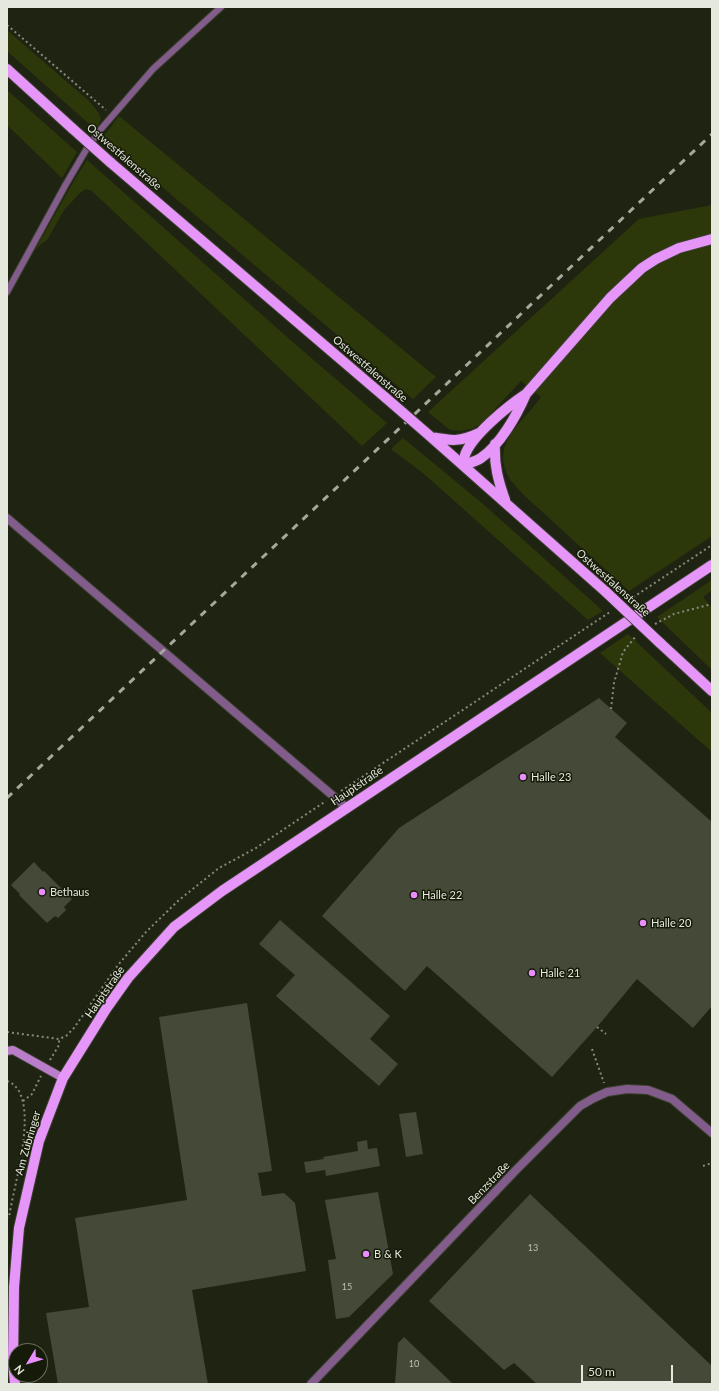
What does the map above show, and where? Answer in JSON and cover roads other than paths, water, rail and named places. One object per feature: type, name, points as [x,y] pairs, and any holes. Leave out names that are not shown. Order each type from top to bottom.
[{"type":"main road","name":"Ostwestfalenstraße","points":[[7,69],[110,162],[506,502],[606,592],[712,691]]},
{"type":"main road","points":[[526,394],[517,414],[495,444],[480,459],[463,465],[465,455],[481,432],[511,404],[526,394],[610,298],[642,268],[656,259],[679,248],[712,239]]},
{"type":"main road","points":[[430,437],[457,441],[467,439],[481,432]]},
{"type":"main road","points":[[495,444],[494,458],[498,480],[506,502]]},
{"type":"main road","name":"Hauptstraße","points":[[63,1078],[106,1008],[128,978],[174,928],[222,891],[346,807],[712,565]]},
{"type":"main road","name":"Am Zubringer","points":[[16,1384],[13,1362],[14,1286],[19,1228],[39,1141],[63,1078]]},
{"type":"street","points":[[7,518],[346,807]]},
{"type":"street","points":[[7,1051],[13,1050],[63,1078]]},
{"type":"street","name":"Benzstraße","points":[[311,1384],[580,1106],[607,1092],[627,1089],[648,1090],[672,1099],[712,1133]]},
{"type":"lane","points":[[7,292],[86,150],[112,115],[153,69],[221,7]]},
{"type":"railway","points":[[7,798],[712,134]]},
{"type":"place","name":"Halle 23","points":[[523,777]]},
{"type":"place","name":"Bethaus","points":[[42,892]]},
{"type":"place","name":"Halle 22","points":[[414,895]]},
{"type":"place","name":"Halle 20","points":[[643,923]]},
{"type":"place","name":"Halle 21","points":[[532,973]]},
{"type":"place","name":"B & K","points":[[366,1254]]}]
